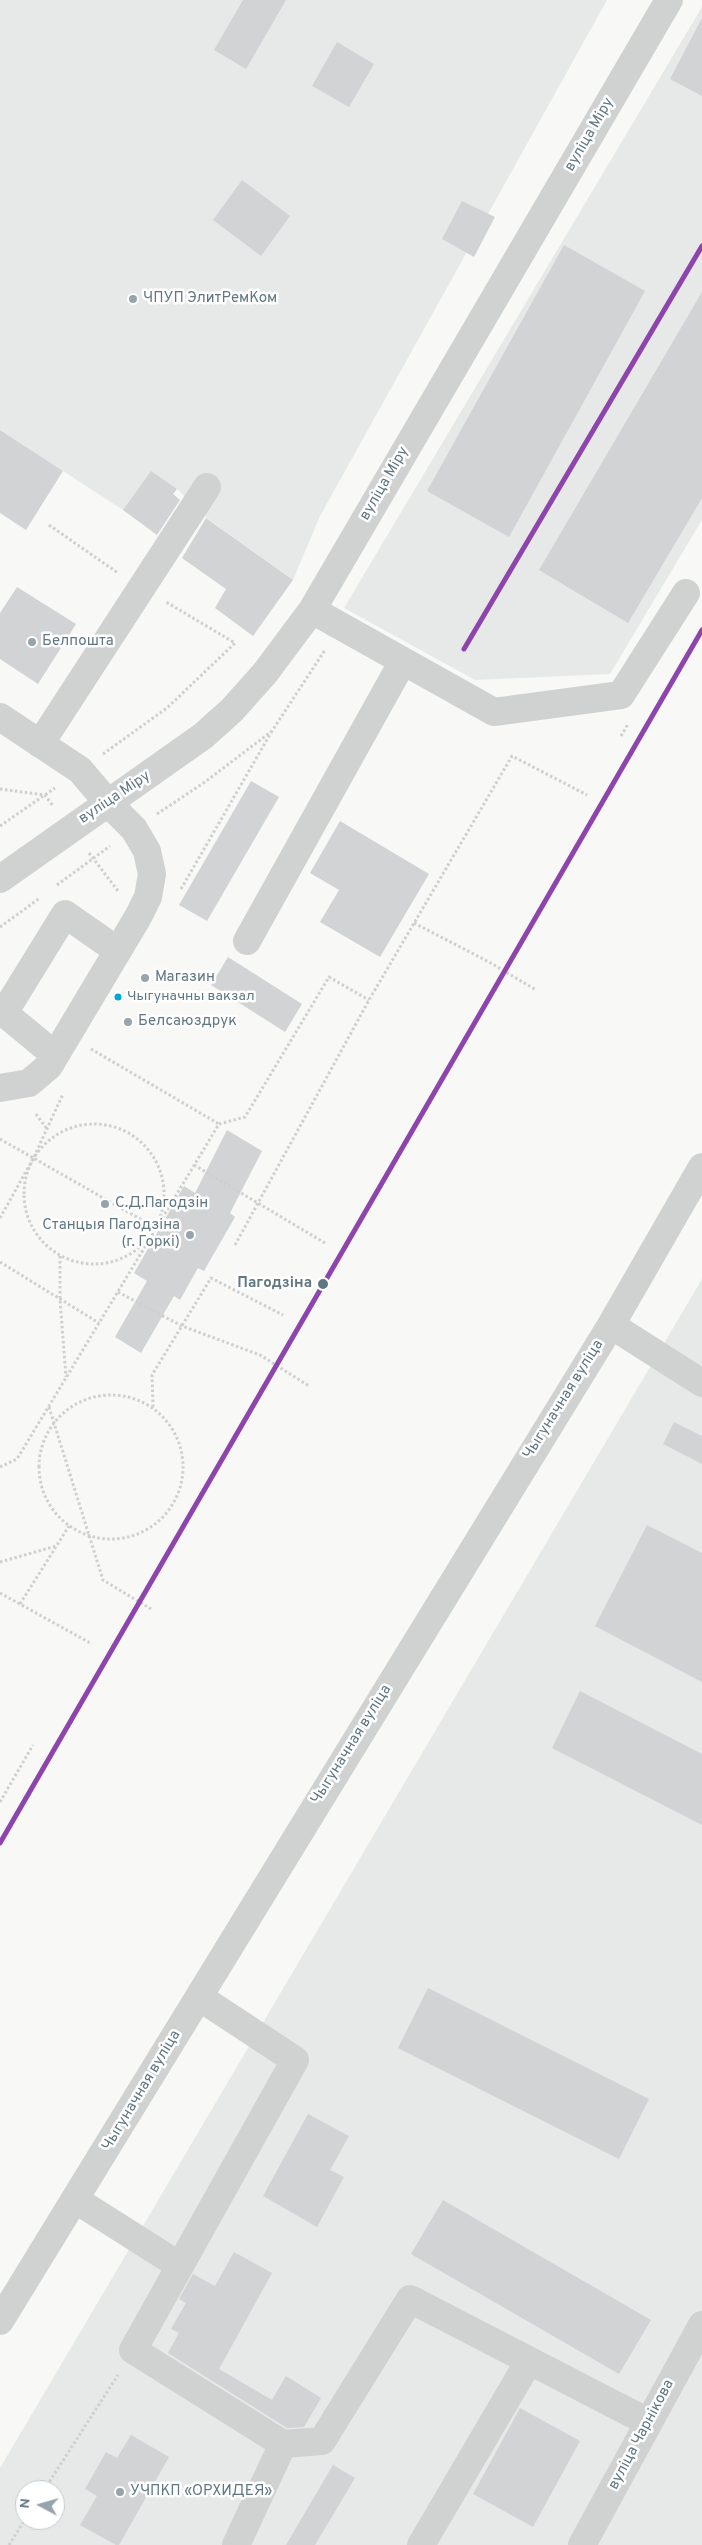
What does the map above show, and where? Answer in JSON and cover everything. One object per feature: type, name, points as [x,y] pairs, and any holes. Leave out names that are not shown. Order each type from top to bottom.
[{"type":"street","name":"вуліца Міру","points":[[0,879],[180,752],[232,710],[265,673],[312,610],[669,0]]},
{"type":"street","points":[[40,744],[207,487]]},
{"type":"street","points":[[312,610],[494,712],[621,695],[686,593]]},
{"type":"street","points":[[247,941],[404,661]]},
{"type":"street","points":[[0,718],[80,770],[108,803],[134,829],[147,851],[152,874],[148,897],[49,1066],[29,1083],[0,1088]]},
{"type":"street","points":[[55,1055],[4,1013],[65,914],[118,951]]},
{"type":"street","name":"Чыгуначная вуліца","points":[[0,2321],[76,2200],[610,1324],[702,1167]]},
{"type":"street","points":[[610,1324],[702,1383]]},
{"type":"street","points":[[199,1997],[295,2060],[133,2350],[283,2444],[322,2441],[410,2299],[648,2422]]},
{"type":"street","points":[[76,2200],[180,2266]]},
{"type":"street","name":"вуліца Чарнікова","points":[[582,2545],[702,2325]]},
{"type":"street","points":[[421,2545],[529,2361]]},
{"type":"street","points":[[236,2545],[283,2444]]},
{"type":"path","points":[[0,826],[167,708],[236,643],[141,588],[49,525]]},
{"type":"path","points":[[177,894],[272,731]]},
{"type":"path","points":[[234,1245],[369,1000],[512,756],[587,795]]},
{"type":"path","points":[[0,789],[45,795]]},
{"type":"path","points":[[54,887],[115,843]]},
{"type":"path","points":[[87,850],[119,892]]},
{"type":"path","points":[[0,927],[46,893]]},
{"type":"path","points":[[414,923],[489,962],[536,990]]},
{"type":"path","points":[[0,1467],[17,1459],[219,1124],[245,1117],[329,977],[369,1000]]},
{"type":"path","points":[[88,1048],[219,1124]]},
{"type":"path","points":[[0,1218],[33,1160],[44,1145],[59,1133],[76,1126],[94,1123],[112,1126],[129,1132],[144,1144],[155,1158],[162,1175],[164,1193],[163,1212],[156,1228],[145,1243],[130,1255],[113,1262],[95,1264],[77,1262],[60,1255],[45,1244],[34,1230],[27,1213],[24,1195],[26,1176],[33,1160],[67,1085]]},
{"type":"path","points":[[36,1114],[47,1129]]},
{"type":"path","points":[[0,1139],[33,1160],[156,1228]]},
{"type":"path","points":[[194,1165],[325,1243]]},
{"type":"path","points":[[0,1208],[4,1211]]},
{"type":"path","points":[[60,1255],[60,1300],[66,1377]]},
{"type":"path","points":[[0,1262],[99,1323]]},
{"type":"path","points":[[153,1407],[152,1375],[211,1278],[283,1315]]},
{"type":"path","points":[[118,1292],[182,1326],[260,1355],[309,1386]]},
{"type":"path","points":[[103,1394],[121,1394],[138,1399],[153,1407],[166,1419],[176,1434],[182,1450],[184,1468],[181,1485],[174,1501],[164,1516],[151,1527],[136,1535],[119,1539],[90,1537],[69,1526],[56,1514],[46,1499],[40,1483],[38,1465],[41,1448],[48,1432],[58,1418],[71,1406],[86,1398],[103,1394]]},
{"type":"path","points":[[49,1406],[103,1580],[150,1609]]},
{"type":"path","points":[[20,1604],[69,1526]]},
{"type":"path","points":[[0,1562],[56,1546]]},
{"type":"path","points":[[0,1593],[92,1644]]},
{"type":"path","points":[[0,1802],[33,1745]]},
{"type":"path","points":[[50,2480],[133,2350]]},
{"type":"path","points":[[9,2545],[19,2530]]},
{"type":"shaded area","points":[[0,0],[607,0],[320,516],[293,580],[207,518],[177,489],[151,472],[123,510],[0,430]]},
{"type":"shaded area","points":[[702,7],[702,520],[610,674],[475,680],[344,608]]},
{"type":"shaded area","points":[[702,1279],[702,2545],[0,2545],[0,2468]]},
{"type":"building","points":[[243,0],[286,0],[246,69],[214,50]]},
{"type":"building","points":[[702,18],[702,96],[670,79]]},
{"type":"building","points":[[337,42],[374,64],[349,107],[312,86]]},
{"type":"building","points":[[242,180],[290,216],[261,256],[213,220]]},
{"type":"building","points":[[462,201],[495,217],[474,257],[442,239]]},
{"type":"building","points":[[564,245],[645,291],[509,537],[427,491]]},
{"type":"building","points":[[702,292],[702,498],[628,623],[539,570]]},
{"type":"building","points":[[0,430],[63,471],[26,530],[0,513]]},
{"type":"building","points":[[151,471],[177,489],[173,494],[180,500],[157,535],[123,510]]},
{"type":"building","points":[[206,518],[293,580],[253,636],[215,608],[226,589],[182,558]]},
{"type":"building","name":"Белпошта","points":[[17,587],[76,624],[38,684],[0,659],[0,613]]},
{"type":"building","points":[[251,781],[279,797],[207,921],[179,905]]},
{"type":"building","points":[[340,821],[429,874],[380,957],[320,922],[339,890],[310,873]]},
{"type":"building","points":[[228,957],[302,1004],[285,1032],[211,985]]},
{"type":"building","points":[[227,1130],[262,1151],[230,1213],[235,1217],[204,1271],[198,1268],[180,1300],[174,1296],[141,1353],[115,1337],[147,1281],[134,1273],[184,1186],[195,1193]]},
{"type":"building","points":[[674,1422],[702,1436],[702,1464],[663,1444]]},
{"type":"building","points":[[647,1525],[702,1553],[702,1682],[595,1626]]},
{"type":"building","points":[[580,1691],[702,1754],[702,1825],[552,1748]]},
{"type":"building","points":[[428,1988],[649,2099],[619,2159],[398,2048]]},
{"type":"building","points":[[308,2114],[349,2136],[330,2170],[344,2177],[317,2227],[263,2196]]},
{"type":"building","points":[[443,2200],[651,2320],[619,2374],[411,2254]]},
{"type":"building","points":[[234,2252],[272,2273],[219,2369],[272,2400],[286,2376],[321,2398],[304,2427],[287,2428],[168,2353],[179,2333],[171,2329],[186,2303],[179,2299],[193,2274],[215,2286]]},
{"type":"building","points":[[520,2408],[580,2441],[533,2527],[473,2494]]},
{"type":"building","name":"УЧПКП «ОРХИДЕЯ»","points":[[131,2435],[169,2457],[119,2545],[116,2545],[80,2525],[97,2496],[85,2489],[106,2452],[117,2458]]},
{"type":"building","points":[[333,2465],[355,2478],[315,2545],[286,2545]]},
{"type":"transit line","points":[[464,649],[702,246]]},
{"type":"transit line","points":[[0,1843],[702,630]]},
{"type":"place","name":"ЧПУП ЭлитРемКом","points":[[133,299]]},
{"type":"place","name":"Белпошта","points":[[32,642]]},
{"type":"place","name":"Магазин","points":[[145,978]]},
{"type":"place","name":"Чыгуначны вакзал","points":[[118,997]]},
{"type":"place","name":"Белсаюздрук","points":[[128,1022]]},
{"type":"place","name":"С.Д.Пагодзін","points":[[105,1204]]},
{"type":"place","name":"Станцыя Пагодзіна (г. Горкі)","points":[[190,1235]]},
{"type":"place","name":"Пагодзіна","points":[[323,1284]]},
{"type":"place","name":"УЧПКП «ОРХИДЕЯ»","points":[[120,2492]]}]
